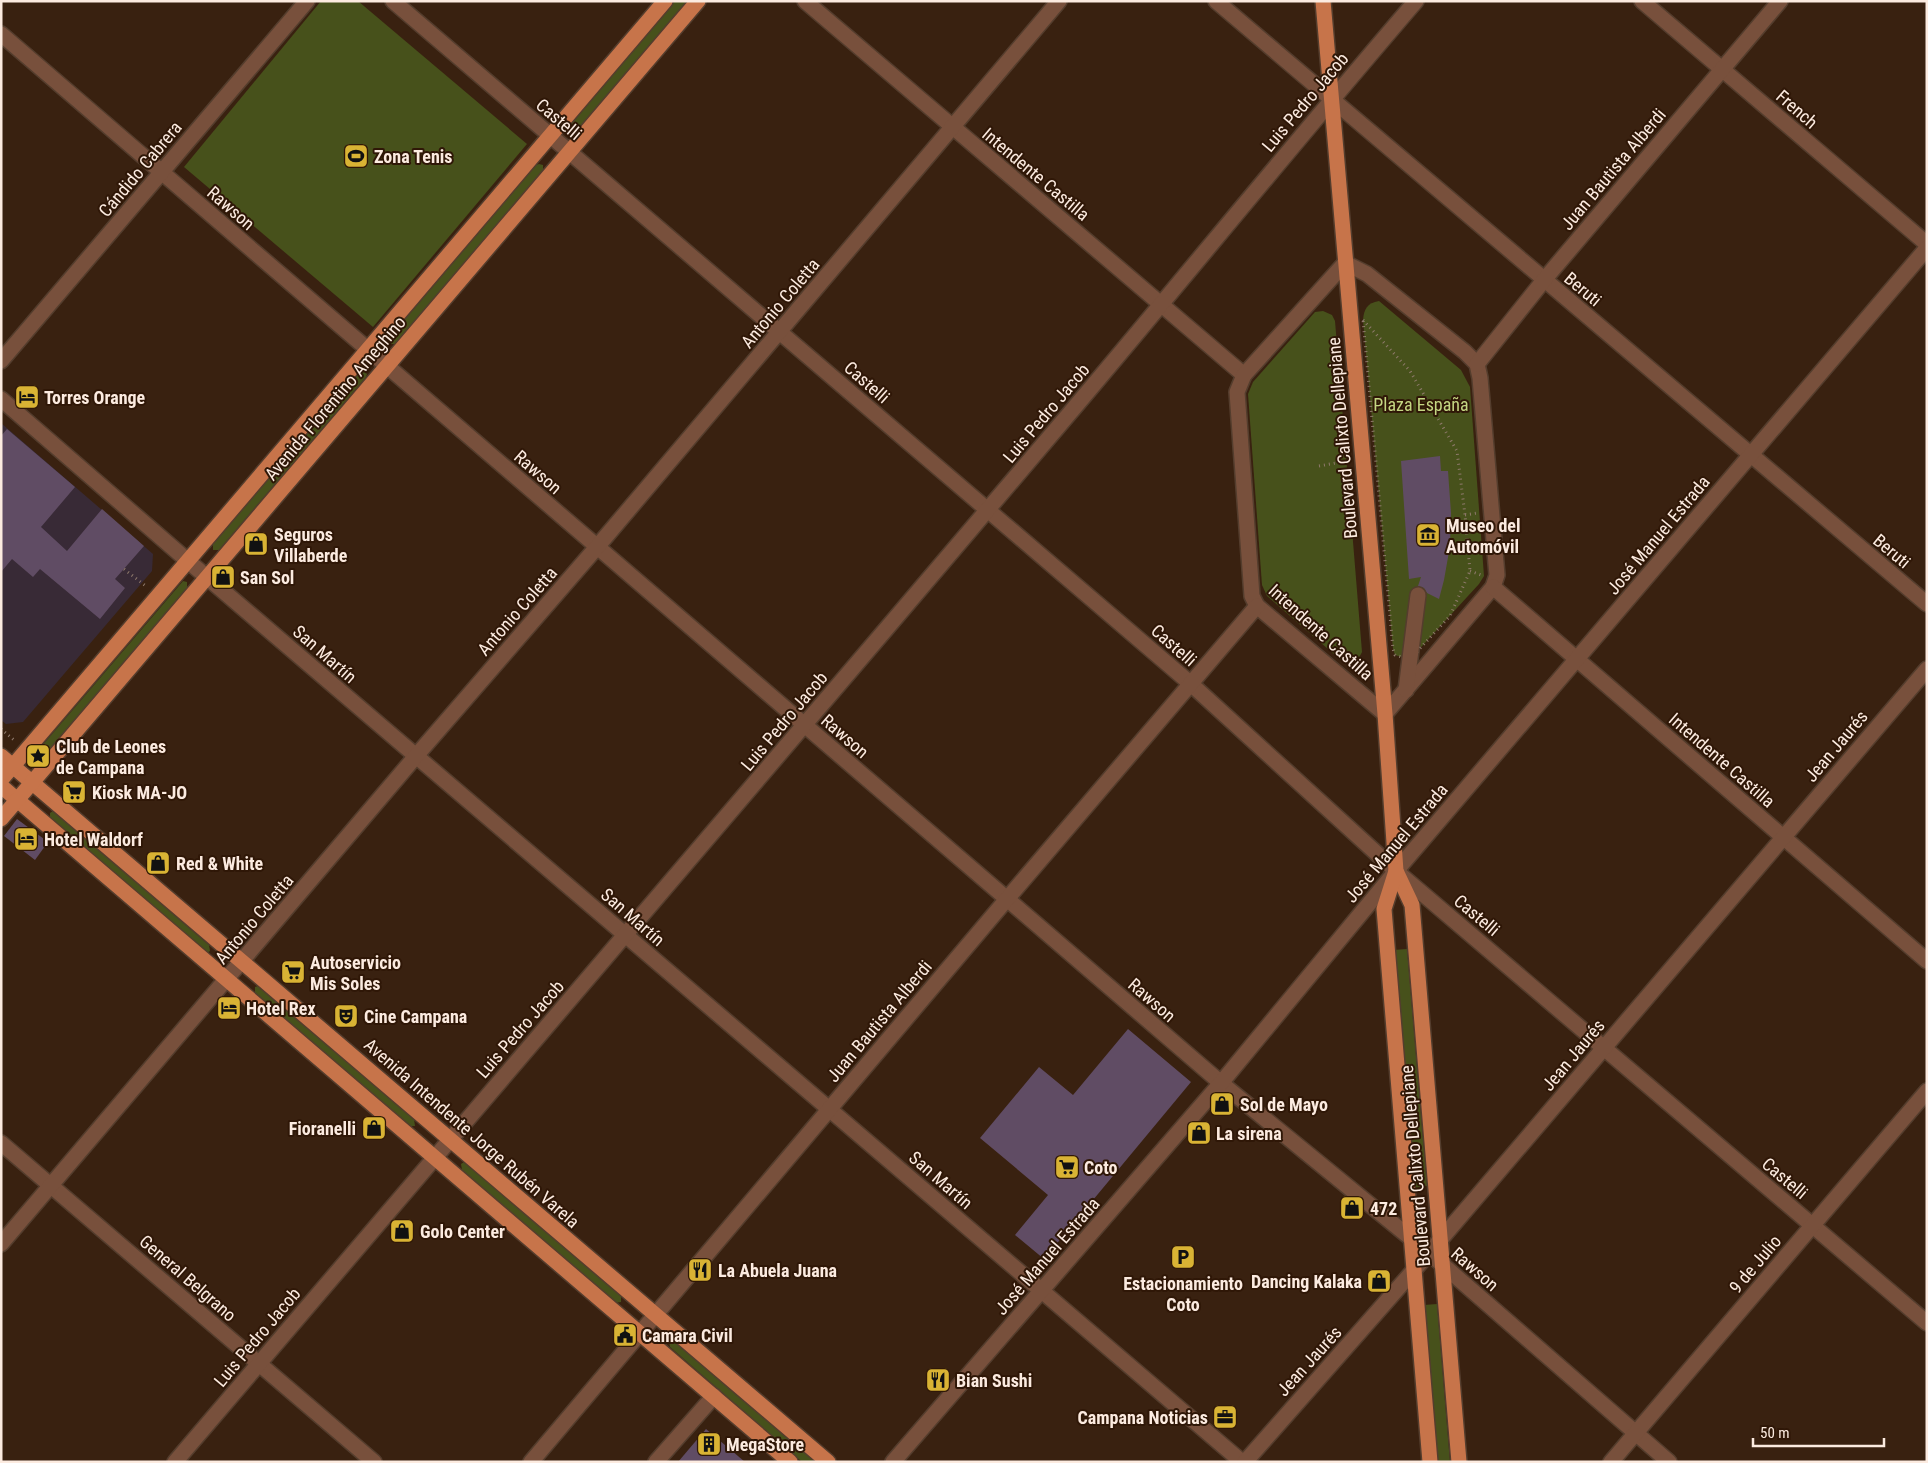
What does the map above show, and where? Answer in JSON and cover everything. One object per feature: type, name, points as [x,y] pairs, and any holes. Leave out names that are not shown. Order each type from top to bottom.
[{"type":"main road","name":"Avenida Florentino Ameghino","points":[[1,780],[665,1]]},
{"type":"main road","name":"Avenida Florentino Ameghino","points":[[1,819],[698,1]]},
{"type":"main road","name":"Boulevard Calixto Dellepiane","points":[[1323,1],[1385,714],[1396,871],[1412,905],[1459,1462]]},
{"type":"main road","name":"Avenida Intendente Jorge Rubén Varela","points":[[1,756],[828,1462]]},
{"type":"main road","points":[[1,786],[790,1462]]},
{"type":"main road","name":"Boulevard Calixto Dellepiane","points":[[1396,871],[1384,909],[1430,1462]]},
{"type":"street","name":"Cándido Cabrera","points":[[1,361],[307,1]]},
{"type":"street","name":"Castelli","points":[[393,1],[1191,684],[1396,871],[1927,1323]]},
{"type":"street","name":"Intendente Castilla","points":[[805,1],[1244,375]]},
{"type":"street","name":"Antonio Coletta","points":[[1,1244],[228,980],[416,756],[597,547],[1059,1]]},
{"type":"street","name":"Beruti","points":[[1216,1],[1927,604]]},
{"type":"street","name":"Luis Pedro Jacob","points":[[175,1462],[988,510],[1416,1]]},
{"type":"street","name":"French","points":[[1642,1],[1927,244]]},
{"type":"street","name":"Juan Bautista Alberdi","points":[[1477,364],[1544,280],[1780,1]]},
{"type":"street","name":"Rawson","points":[[1,34],[1220,1083],[1412,1239],[1669,1462]]},
{"type":"street","name":"José Manuel Estrada","points":[[893,1462],[1220,1083],[1396,871],[1927,248]]},
{"type":"street","name":"Intendente Castilla","points":[[1345,263],[1244,375],[1237,392],[1252,596],[1258,606],[1385,714]]},
{"type":"street","points":[[1345,263],[1367,274],[1466,352],[1477,364],[1480,378],[1498,575],[1488,582],[1406,690],[1385,714]]},
{"type":"street","name":"San Martín","points":[[1,399],[626,936],[1243,1462]]},
{"type":"street","name":"Intendente Castilla","points":[[1488,582],[1576,660],[1927,961]]},
{"type":"street","points":[[1406,690],[1418,595]]},
{"type":"street","name":"Juan Bautista Alberdi","points":[[531,1462],[641,1334],[1006,899],[1258,606]]},
{"type":"street","name":"Jean Jaurés","points":[[1243,1462],[1429,1254],[1927,669]]},
{"type":"street","name":"9 de Julio","points":[[1611,1462],[1927,1091]]},
{"type":"street","name":"General Belgrano","points":[[1,1143],[374,1462]]},
{"type":"street","points":[[656,1462],[714,1396]]},
{"type":"path","points":[[1363,320],[1410,371],[1457,451],[1466,515],[1470,571],[1450,616],[1412,657],[1405,658],[1395,654],[1393,649],[1363,320]]},
{"type":"path","points":[[1319,466],[1347,462],[1346,452]]},
{"type":"path","points":[[1466,515],[1479,513]]},
{"type":"path","points":[[124,569],[158,596]]},
{"type":"path","points":[[1470,571],[1488,582]]},
{"type":"shaded area","points":[[1,423],[153,554],[152,571],[23,722],[6,724],[1,720]]},
{"type":"green space","name":"Zona Tenis","points":[[321,1],[358,1],[527,144],[373,327],[184,167]]},
{"type":"green space","points":[[675,1],[687,1],[575,134],[568,134],[568,128]]},
{"type":"green space","points":[[536,165],[543,165],[543,171],[396,344],[389,344],[389,338]]},
{"type":"green space","name":"Plaza España","points":[[1379,301],[1461,370],[1470,387],[1484,576],[1479,584],[1412,657],[1405,658],[1395,655],[1393,649],[1363,320],[1367,307]]},
{"type":"green space","name":"Plaza España","points":[[1323,311],[1332,315],[1335,321],[1362,652],[1355,660],[1344,663],[1267,596],[1262,585],[1248,394],[1253,382],[1315,312]]},
{"type":"green space","points":[[363,370],[367,374],[366,377],[219,550],[213,550],[213,544],[360,371]]},
{"type":"green space","points":[[183,581],[187,582],[187,588],[40,761],[34,761],[34,755]]},
{"type":"green space","points":[[53,811],[209,945],[210,951],[207,953],[50,819],[50,813]]},
{"type":"green space","points":[[1407,949],[1427,1186],[1413,1188],[1393,950]]},
{"type":"green space","points":[[258,986],[414,1119],[415,1126],[408,1126],[255,994],[255,987]]},
{"type":"green space","points":[[464,1162],[621,1296],[621,1302],[615,1303],[462,1170],[461,1164]]},
{"type":"green space","points":[[1437,1304],[1450,1462],[1437,1462],[1424,1305]]},
{"type":"green space","points":[[669,1341],[676,1341],[816,1462],[802,1462],[670,1347]]},
{"type":"building","points":[[7,429],[75,487],[41,527],[67,551],[102,509],[144,546],[115,579],[125,588],[100,619],[40,569],[33,577],[12,559],[1,572],[1,436]]},
{"type":"building","name":"Museo del Automóvil","points":[[1440,456],[1441,471],[1448,471],[1451,513],[1450,546],[1439,599],[1418,586],[1421,577],[1409,579],[1401,461]]},
{"type":"building","name":"Hotel Waldorf","points":[[17,819],[48,842],[35,860],[4,836]]},
{"type":"building","name":"Coto","points":[[1128,1029],[1191,1082],[1044,1259],[1015,1235],[1048,1195],[980,1138],[1039,1067],[1073,1095]]},
{"type":"building","name":"MegaStore","points":[[706,1429],[745,1462],[678,1462]]},
{"type":"place","name":"Zona Tenis","points":[[356,156]]},
{"type":"place","name":"Torres Orange","points":[[27,397]]},
{"type":"place","name":"Museo del Automóvil","points":[[1428,535]]},
{"type":"place","name":"Seguros Villaberde","points":[[256,544]]},
{"type":"place","name":"San Sol","points":[[223,577]]},
{"type":"place","name":"Club de Leones de Campana","points":[[38,756]]},
{"type":"place","name":"Kiosk MA-JO","points":[[74,792]]},
{"type":"place","name":"Hotel Waldorf","points":[[26,839]]},
{"type":"place","name":"Red & White","points":[[158,863]]},
{"type":"place","name":"Autoservicio Mis Soles","points":[[293,972]]},
{"type":"place","name":"Hotel Rex","points":[[229,1008]]},
{"type":"place","name":"Cine Campana","points":[[346,1016]]},
{"type":"place","name":"Sol de Mayo","points":[[1222,1104]]},
{"type":"place","name":"Fioranelli","points":[[374,1128]]},
{"type":"place","name":"La sirena","points":[[1199,1133]]},
{"type":"place","name":"Coto","points":[[1067,1167]]},
{"type":"place","name":"472","points":[[1352,1208]]},
{"type":"place","name":"Golo Center","points":[[402,1231]]},
{"type":"place","name":"Estacionamiento Coto","points":[[1183,1257]]},
{"type":"place","name":"La Abuela Juana","points":[[700,1270]]},
{"type":"place","name":"Dancing Kalaka","points":[[1379,1281]]},
{"type":"place","name":"Camara Civil","points":[[625,1335]]},
{"type":"place","name":"Bian Sushi","points":[[938,1380]]},
{"type":"place","name":"Campana Noticias","points":[[1225,1417]]},
{"type":"place","name":"MegaStore","points":[[709,1444]]}]
